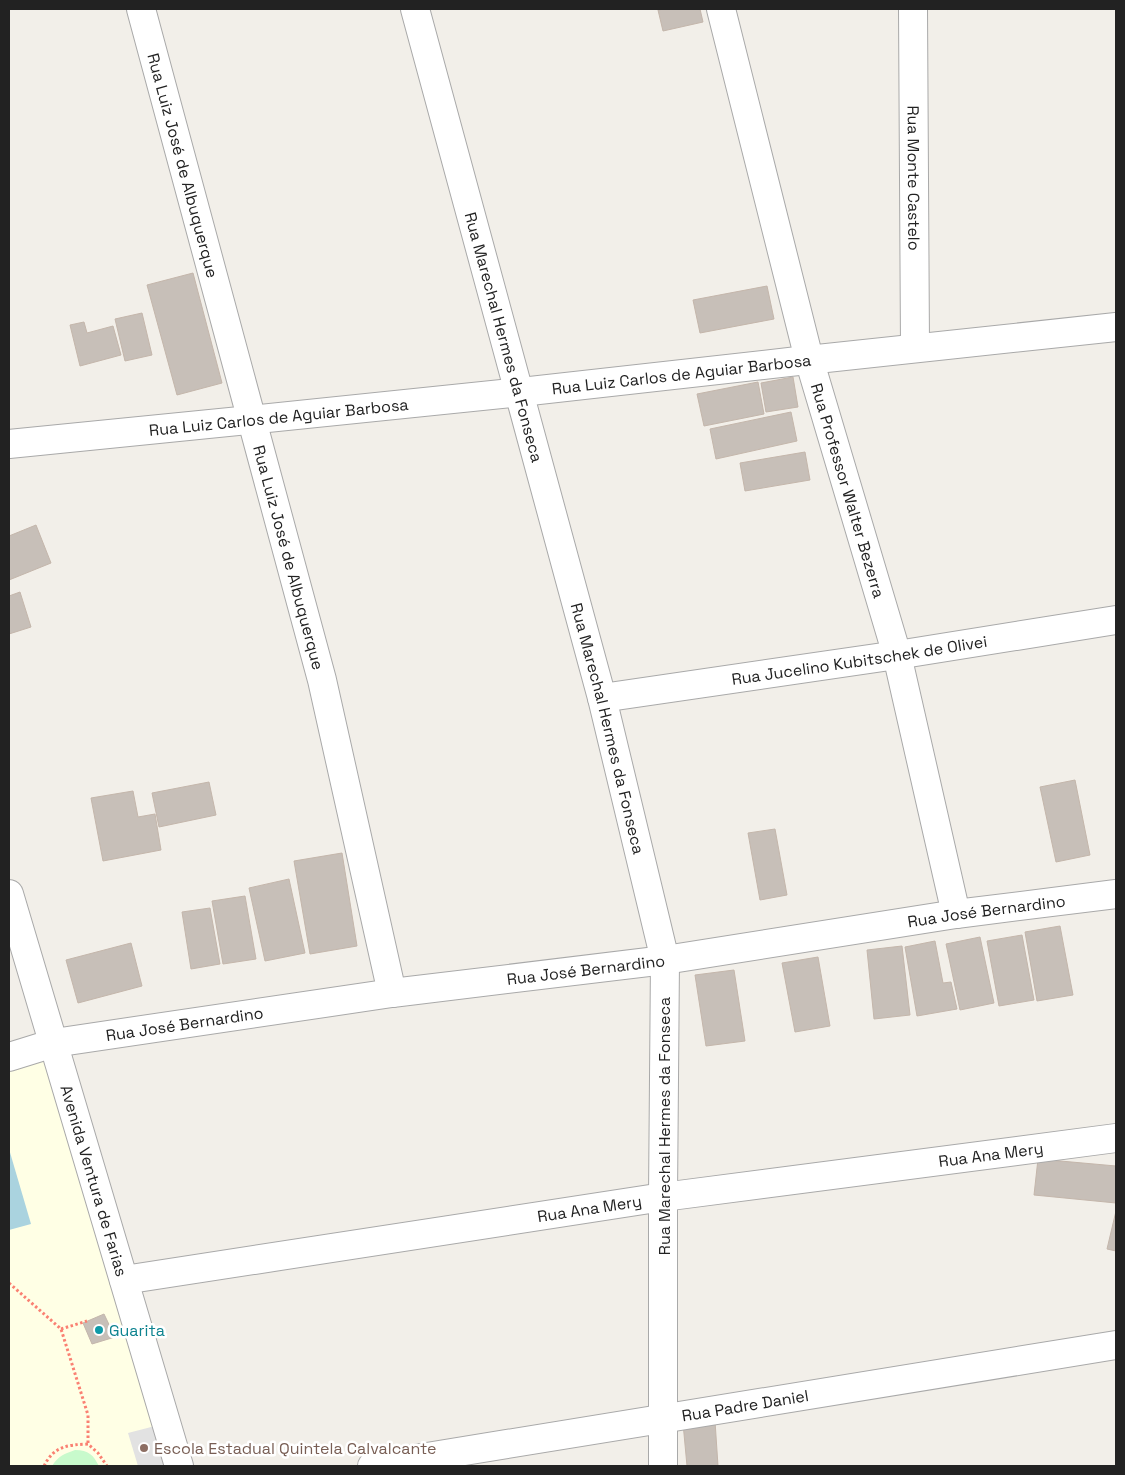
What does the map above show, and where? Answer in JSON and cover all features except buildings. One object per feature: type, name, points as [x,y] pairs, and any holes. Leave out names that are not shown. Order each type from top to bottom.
[{"type":"street","name":"Rua Luiz José de Albuquerque","points":[[142,9],[322,680],[392,993]]},
{"type":"street","name":"Rua Marechal Hermes da Fonseca","points":[[415,9],[602,698],[665,960],[663,1466]]},
{"type":"street","name":"Rua Professor Walter Bezerra","points":[[721,9],[809,359],[897,655],[956,914]]},
{"type":"street","name":"Rua Monte Castelo","points":[[913,9],[915,347]]},
{"type":"street","name":"Rua Luiz Carlos de Aguiar Barbosa","points":[[9,444],[520,392],[915,347],[1116,327]]},
{"type":"street","name":"Rua Jucelino Kubitschek de Olivei","points":[[602,698],[897,655],[1116,620]]},
{"type":"street","name":"Avenida Ventura de Farias","points":[[9,894],[179,1466]]},
{"type":"street","name":"Rua José Bernardino","points":[[9,1057],[54,1043],[392,993],[665,960],[956,914],[1116,894]]},
{"type":"street","name":"Rua Ana Mery","points":[[124,1280],[663,1197],[1116,1138]]},
{"type":"street","name":"Rua Padre Daniel","points":[[372,1466],[1116,1345]]},
{"type":"path","points":[[9,1283],[61,1329],[88,1415],[88,1444]]},
{"type":"path","points":[[61,1329],[87,1321]]},
{"type":"path","points":[[44,1466],[57,1449],[88,1444],[98,1453],[107,1466]]},
{"type":"shaded area","points":[[54,1043],[179,1466],[9,1466],[9,1057]]},
{"type":"shaded area","points":[[155,1426],[167,1466],[138,1466],[128,1433]]},
{"type":"green space","points":[[75,1450],[90,1454],[99,1466],[52,1466],[62,1455]]},
{"type":"water","points":[[9,1149],[31,1224],[9,1230]]},
{"type":"place","name":"Guarita","points":[[99,1330]]},
{"type":"place","name":"Escola Estadual Quintela Calvalcante","points":[[144,1448]]}]
